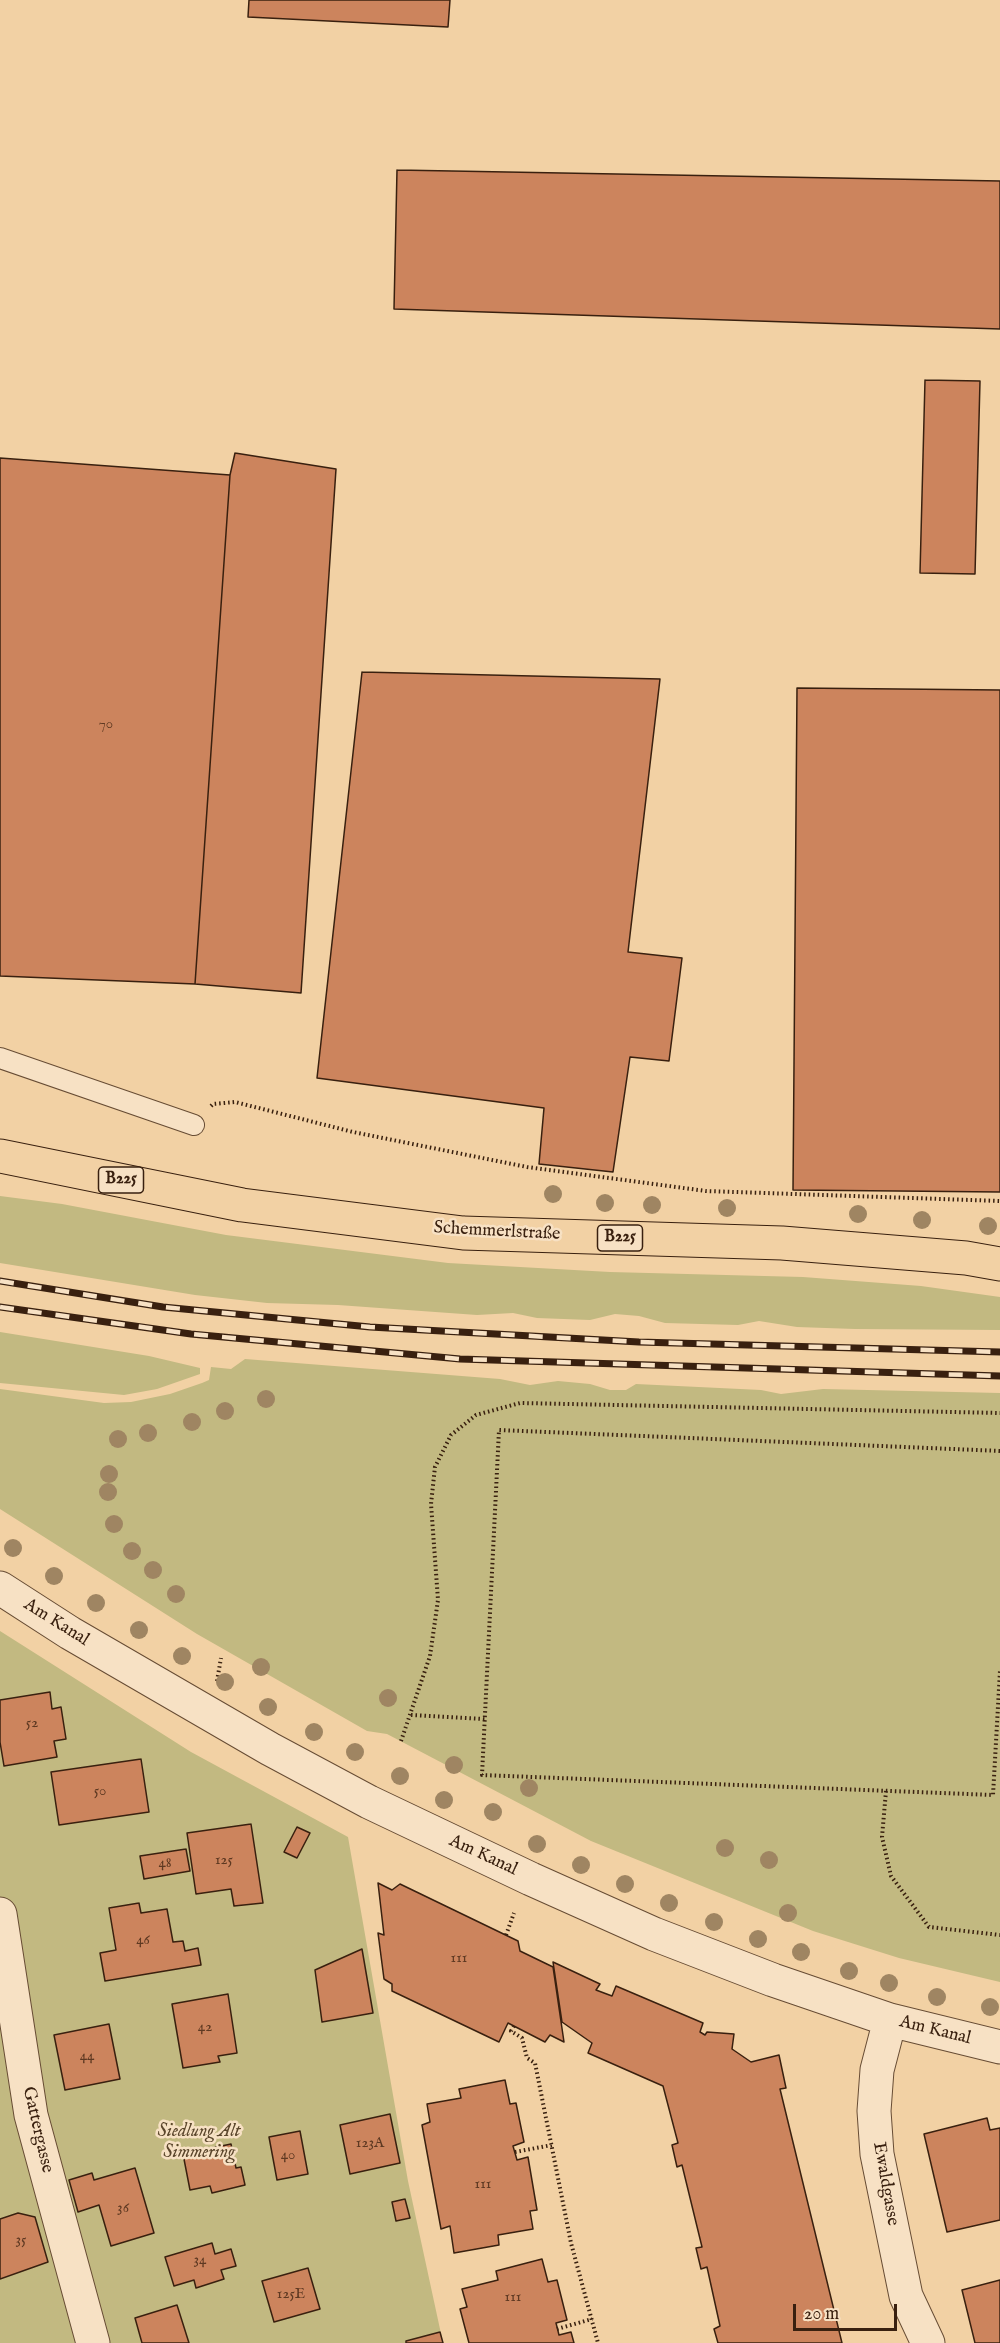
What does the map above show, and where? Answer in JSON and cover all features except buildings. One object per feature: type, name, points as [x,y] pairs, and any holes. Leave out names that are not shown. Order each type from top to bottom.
[{"type":"main road","name":"Schemmerlstraße","points":[[0,1156],[242,1205],[463,1233],[782,1243],[966,1258],[1000,1264]]},
{"type":"street","name":"Am Kanal","points":[[0,1588],[146,1678],[369,1802],[654,1934],[773,1980],[890,2020],[1000,2047]]},
{"type":"street","name":"Gattergasse","points":[[0,1914],[31,2115],[93,2343]]},
{"type":"street","name":"Ewaldgasse","points":[[890,2020],[877,2070],[874,2111],[877,2154],[906,2296],[928,2343]]},
{"type":"lane","points":[[0,1058],[194,1125]]},
{"type":"path","points":[[194,1125],[213,1104],[235,1102],[353,1132],[527,1167],[706,1191],[1000,1201]]},
{"type":"path","points":[[401,1741],[430,1656],[438,1600],[431,1504],[435,1467],[451,1435],[476,1414],[520,1403],[1000,1413]]},
{"type":"path","points":[[1000,1451],[499,1430],[482,1775],[993,1796],[1000,1671]]},
{"type":"path","points":[[216,1683],[221,1658]]},
{"type":"path","points":[[411,1715],[485,1719]]},
{"type":"path","points":[[886,1791],[882,1837],[891,1876],[929,1927],[1000,1935]]},
{"type":"path","points":[[506,1935],[514,1913]]},
{"type":"path","points":[[514,2026],[511,2031],[522,2038],[526,2058],[535,2063],[571,2243],[598,2343]]},
{"type":"path","points":[[515,2152],[552,2145]]},
{"type":"path","points":[[557,2329],[592,2319]]},
{"type":"green space","points":[[0,1196],[62,1204],[226,1235],[448,1263],[610,1272],[803,1277],[921,1286],[1000,1297],[1000,1330],[797,1327],[759,1321],[738,1325],[665,1323],[639,1316],[615,1314],[590,1320],[537,1318],[513,1313],[477,1315],[338,1305],[267,1303],[195,1295],[0,1263]]},
{"type":"green space","points":[[0,1332],[149,1356],[200,1368],[200,1374],[157,1389],[124,1395],[0,1383]]},
{"type":"green space","points":[[245,1359],[500,1379],[530,1385],[558,1381],[590,1384],[610,1390],[626,1390],[636,1384],[761,1390],[781,1394],[823,1389],[1000,1393],[1000,1982],[899,1958],[813,1931],[591,1841],[387,1734],[367,1731],[197,1634],[0,1509],[0,1389],[104,1403],[131,1402],[170,1394],[202,1383],[209,1380],[211,1367],[231,1369]]},
{"type":"green space","name":"Siedlung Alt Simmering","points":[[0,1631],[191,1752],[348,1837],[408,2181],[443,2343],[0,2343]]},
{"type":"railway","points":[[0,1281],[163,1307],[370,1327],[639,1342],[1000,1352]]},
{"type":"railway","points":[[0,1307],[191,1334],[460,1359],[1000,1376]]}]
